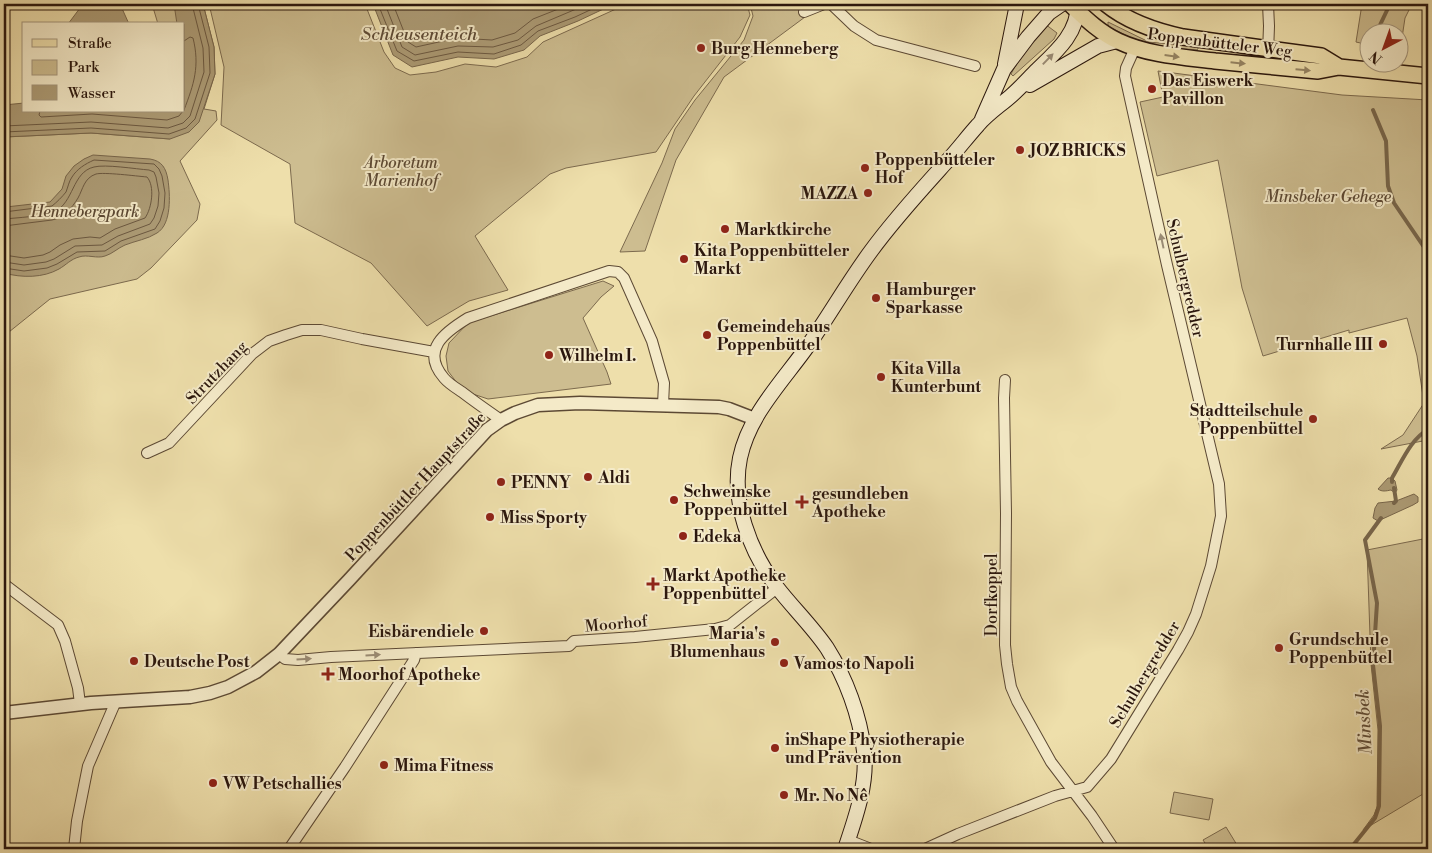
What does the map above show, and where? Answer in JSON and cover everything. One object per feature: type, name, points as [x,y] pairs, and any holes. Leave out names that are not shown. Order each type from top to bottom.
[{"type":"main road","points":[[1004,69],[1017,4]]},
{"type":"main road","name":"Poppenbütteler Weg","points":[[981,122],[1004,69],[1049,13],[1062,4]]},
{"type":"main road","name":"Poppenbütteler Weg","points":[[1104,4],[1131,20],[1165,33],[1320,56],[1338,67]]},
{"type":"main road","name":"Poppenbütteler Weg","points":[[1075,6],[1095,27],[1117,41],[1135,48],[1171,56],[1318,71],[1338,67],[1428,76]]},
{"type":"main road","name":"Poppenbütteler Weg","points":[[846,845],[861,794],[864,776],[865,753],[859,724],[841,673],[826,647],[777,588],[765,570],[752,544],[744,520],[738,489],[740,456],[755,419],[811,341],[880,239],[916,195],[981,122],[1014,94],[1066,41],[1072,29],[1075,6]]},
{"type":"main road","points":[[1014,94],[1098,46],[1117,41]]},
{"type":"street","points":[[804,12],[824,4]]},
{"type":"street","points":[[831,4],[854,26],[876,40],[974,66]]},
{"type":"street","points":[[1266,66],[1269,26],[1268,4]]},
{"type":"street","name":"Schulbergredder","points":[[925,849],[1055,796],[1087,787],[1110,759],[1178,650],[1188,632],[1204,590],[1218,536],[1221,516],[1219,484],[1156,217],[1126,76],[1126,68],[1135,48]]},
{"type":"street","points":[[501,420],[445,380],[437,369],[434,359],[434,352],[438,343],[447,333],[468,318],[609,271],[618,272],[624,278],[652,341],[664,383],[663,405]]},
{"type":"street","name":"Strutzhang","points":[[147,453],[169,443],[252,354],[269,341],[286,335],[302,330],[321,330],[434,352]]},
{"type":"street","name":"Dorfkoppel","points":[[1005,380],[1005,645],[1012,687],[1017,701],[1051,762],[1092,816],[1114,849]]},
{"type":"street","name":"Poppenbüttler Hauptstraße","points":[[4,713],[116,701],[176,699],[210,693],[228,687],[252,675],[278,654],[488,430],[501,420],[515,413],[538,405],[580,403],[663,405],[719,407],[755,419]]},
{"type":"street","points":[[4,584],[58,625],[68,650],[78,688],[80,704]]},
{"type":"street","name":"Moorhof","points":[[278,654],[286,659],[298,660],[569,646],[574,641],[634,637],[715,628],[730,625],[777,588]]},
{"type":"street","points":[[290,849],[414,660],[416,653]]},
{"type":"street","points":[[74,849],[77,821],[88,766],[116,701]]},
{"type":"street","points":[[846,845],[871,849]]},
{"type":"green space","name":"Hennebergpark","points":[[152,4],[203,4],[214,47],[215,74],[204,109],[216,111],[217,120],[180,161],[200,204],[197,220],[151,268],[137,279],[50,299],[4,336],[4,137],[91,133],[170,139],[185,112],[185,22],[157,22]]},
{"type":"green space","name":"Arboretum Marienhof","points":[[209,4],[365,4],[384,52],[395,68],[410,75],[436,72],[465,64],[496,67],[527,57],[543,42],[627,4],[747,4],[750,15],[740,37],[694,96],[656,152],[566,168],[550,174],[475,236],[508,290],[469,301],[427,326],[371,263],[295,223],[290,164],[221,125],[224,67]]},
{"type":"green space","points":[[750,4],[802,4],[805,17],[724,77],[676,160],[645,251],[620,252],[662,163],[675,129],[695,100],[744,40],[753,16]]},
{"type":"green space","points":[[1362,4],[1412,4],[1404,22],[1360,22],[1360,43],[1356,42]]},
{"type":"green space","points":[[1108,22],[1149,42],[1199,47],[1197,50],[1144,45],[1108,26]]},
{"type":"green space","points":[[1045,24],[1057,33],[1054,39],[1013,76],[1011,74],[1020,57]]},
{"type":"green space","name":"Minsbeker Gehege","points":[[1158,71],[1342,95],[1428,100],[1428,440],[1381,449],[1403,435],[1424,403],[1417,356],[1407,318],[1349,333],[1349,330],[1263,356],[1242,288],[1218,160],[1157,176],[1140,102],[1163,97]]},
{"type":"green space","points":[[603,281],[614,286],[601,297],[583,318],[611,384],[488,399],[467,392],[448,371],[446,356],[449,343],[468,323]]},
{"type":"green space","points":[[1428,538],[1428,791],[1363,830],[1374,815],[1377,807],[1378,730],[1371,664],[1367,550]]},
{"type":"green space","points":[[1174,792],[1213,799],[1209,820],[1170,813]]},
{"type":"green space","points":[[1226,827],[1237,845],[1230,849],[1209,849],[1203,840]]},
{"type":"water","points":[[83,4],[120,4],[128,22],[70,22]]},
{"type":"water","points":[[174,4],[203,4],[214,47],[215,74],[199,122],[189,132],[170,139],[91,133],[4,137],[4,105],[22,103],[22,112],[185,112],[185,22],[177,22]]},
{"type":"water","name":"Schleusenteich","points":[[373,4],[614,4],[540,36],[524,50],[494,59],[458,57],[412,67],[393,55]]},
{"type":"water","points":[[93,155],[150,159],[158,161],[163,166],[168,180],[169,208],[168,216],[162,229],[153,235],[125,245],[108,255],[102,257],[79,257],[53,272],[39,276],[18,276],[4,273],[4,208],[50,202],[62,189],[66,176],[74,166]]},
{"type":"water","points":[[1388,478],[1392,478],[1395,481],[1397,490],[1395,493],[1391,490],[1383,491],[1378,489]]},
{"type":"water","points":[[1414,494],[1418,497],[1418,502],[1413,505],[1378,521],[1373,518],[1378,503],[1396,501]]},
{"type":"waterway","points":[[1381,22],[1390,4]]},
{"type":"waterway","name":"Minsbek","points":[[1373,110],[1386,141],[1388,186],[1394,203],[1428,253]]},
{"type":"waterway","name":"Minsbek","points":[[1392,482],[1392,478],[1412,444],[1422,433],[1428,430]]},
{"type":"waterway","name":"Minsbek","points":[[1394,488],[1396,501],[1394,503]]},
{"type":"waterway","name":"Minsbek","points":[[1350,849],[1375,818],[1379,806],[1380,726],[1373,665],[1377,603],[1365,540],[1381,518]]},
{"type":"place","name":"Burg Henneberg","points":[[701,48]]},
{"type":"place","name":"Das Eiswerk Pavillon","points":[[1152,89]]},
{"type":"place","name":"JOZ BRICKS","points":[[1020,150]]},
{"type":"place","name":"Poppenbütteler Hof","points":[[865,168]]},
{"type":"place","name":"MAZZA","points":[[868,193]]},
{"type":"place","name":"Marktkirche","points":[[725,229]]},
{"type":"place","name":"Kita Poppenbütteler Markt","points":[[684,259]]},
{"type":"place","name":"Hamburger Sparkasse","points":[[876,298]]},
{"type":"place","name":"Gemeindehaus Poppenbüttel","points":[[707,335]]},
{"type":"place","name":"Turnhalle III","points":[[1383,344]]},
{"type":"place","name":"Wilhelm I.","points":[[549,355]]},
{"type":"place","name":"Kita Villa Kunterbunt","points":[[881,377]]},
{"type":"place","name":"Stadtteilschule Poppenbüttel","points":[[1313,419]]},
{"type":"place","name":"Aldi","points":[[588,477]]},
{"type":"place","name":"PENNY","points":[[501,482]]},
{"type":"place","name":"Schweinske Poppenbüttel","points":[[674,500]]},
{"type":"place","name":"gesundleben Apotheke","points":[[802,502]]},
{"type":"place","name":"Miss Sporty","points":[[490,517]]},
{"type":"place","name":"Edeka","points":[[683,536]]},
{"type":"place","name":"Markt Apotheke Poppenbüttel","points":[[653,584]]},
{"type":"place","name":"Eisbärendiele","points":[[484,631]]},
{"type":"place","name":"Maria's Blumenhaus","points":[[775,642]]},
{"type":"place","name":"Grundschule Poppenbüttel","points":[[1279,648]]},
{"type":"place","name":"Deutsche Post","points":[[134,661]]},
{"type":"place","name":"Vamos to Napoli","points":[[784,663]]},
{"type":"place","name":"Moorhof Apotheke","points":[[328,674]]},
{"type":"place","name":"inShape Physiotherapie und Prävention","points":[[775,748]]},
{"type":"place","name":"Mima Fitness","points":[[384,765]]},
{"type":"place","name":"VW Petschallies","points":[[213,783]]},
{"type":"place","name":"Mr. No Nê","points":[[784,795]]}]
